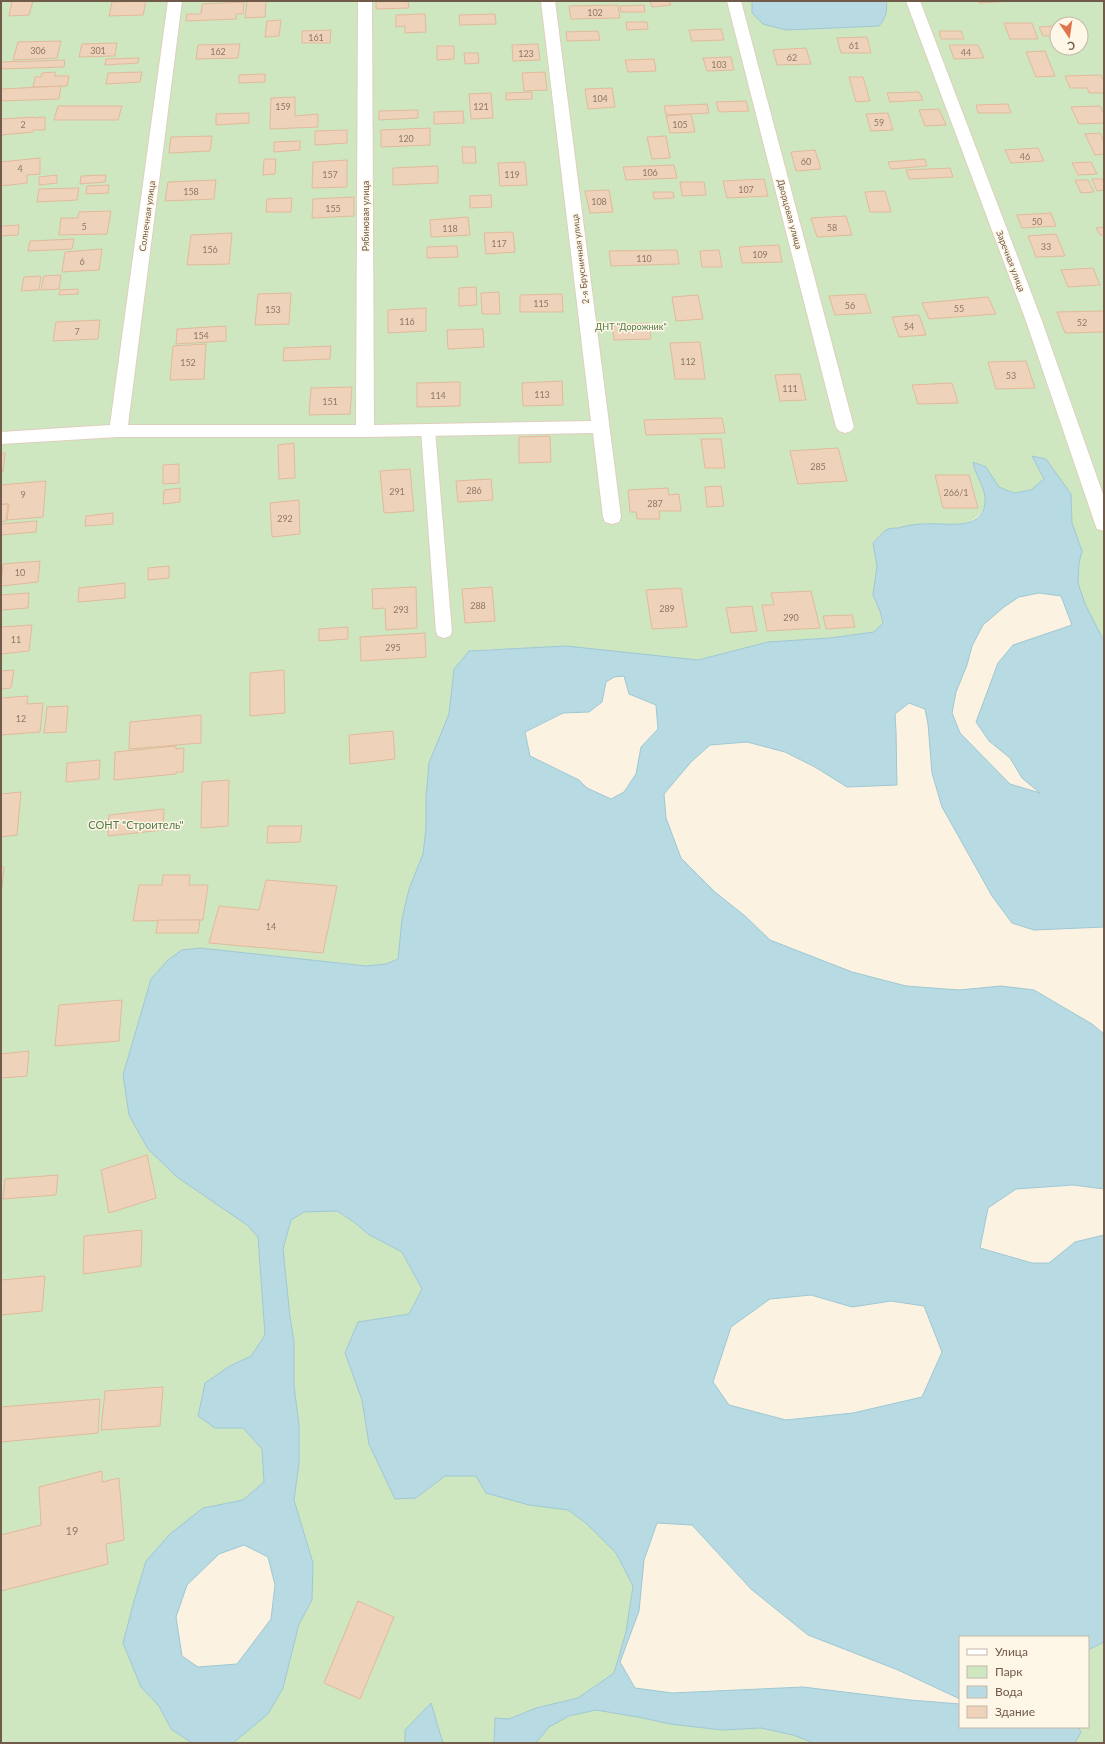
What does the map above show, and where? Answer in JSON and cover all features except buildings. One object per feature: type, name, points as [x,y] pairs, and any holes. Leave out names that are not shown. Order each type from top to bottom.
[{"type":"street","name":"Солнечная улица","points":[[118,431],[176,1]]},
{"type":"street","name":"Рябиновая улица","points":[[365,1],[365,431]]},
{"type":"street","name":"2-я Брусничная улица","points":[[548,1],[612,517]]},
{"type":"street","name":"Дворцовая улица","points":[[734,1],[845,427]]},
{"type":"street","name":"Заречная улица","points":[[913,1],[1034,321],[1104,524]]},
{"type":"street","points":[[1,438],[118,431],[365,431],[601,427]]},
{"type":"lane","points":[[428,430],[444,632]]},
{"type":"green space","name":"ДНТ \"Дорожник\"","points":[[1,1],[1104,1],[1104,641],[1085,604],[1078,583],[1079,563],[1082,551],[1072,523],[1071,494],[1046,459],[1032,456],[1044,480],[1031,490],[1015,493],[999,487],[986,467],[974,462],[985,498],[985,503],[980,515],[969,522],[957,525],[927,523],[916,525],[873,543],[877,566],[873,595],[880,611],[883,623],[874,632],[830,638],[768,642],[698,660],[626,654],[520,649],[469,651],[454,669],[449,714],[442,734],[426,797],[426,828],[423,854],[409,889],[402,919],[398,959],[386,964],[366,966],[200,948],[182,950],[151,979],[123,1075],[177,1177],[247,1225],[258,1237],[265,1335],[251,1356],[230,1366],[215,1428],[243,1428],[262,1449],[264,1482],[243,1500],[203,1508],[141,1687],[159,1706],[171,1729],[192,1743],[1,1743]]},
{"type":"green space","points":[[336,1211],[354,1222],[368,1234],[402,1252],[422,1289],[409,1314],[358,1322],[345,1353],[362,1400],[369,1444],[416,1498],[445,1476],[476,1476],[529,1505],[568,1510],[587,1524],[616,1553],[633,1586],[626,1632],[614,1673],[578,1698],[536,1708],[509,1719],[495,1718],[494,1743],[443,1743],[437,1721],[405,1730],[405,1743],[233,1743],[268,1714],[283,1688],[299,1624],[312,1600],[301,1524],[294,1500],[299,1463],[299,1425],[294,1386],[294,1342],[283,1249],[291,1220],[304,1212]]},
{"type":"green space","points":[[1104,1642],[1104,1743],[1075,1743],[1081,1732],[1079,1728],[1089,1728],[1089,1650]]},
{"type":"green space","points":[[596,1710],[670,1724],[722,1730],[761,1728],[793,1735],[814,1743],[536,1743],[540,1735],[546,1729],[562,1719]]},
{"type":"water","points":[[752,1],[886,1],[887,8],[883,21],[879,26],[786,30],[763,24],[752,13]]},
{"type":"water","points":[[1032,456],[1046,459],[1071,494],[1072,523],[1082,551],[1079,563],[1078,583],[1085,604],[1104,641],[1104,927],[1034,930],[1012,923],[992,896],[942,807],[932,773],[928,724],[925,709],[909,703],[895,714],[897,785],[847,787],[815,767],[785,752],[747,742],[710,745],[691,762],[664,794],[666,818],[681,858],[715,892],[745,916],[770,940],[852,972],[906,986],[959,990],[1001,986],[1034,990],[1092,1024],[1104,1034],[1104,1189],[1073,1185],[1016,1189],[988,1208],[980,1248],[1032,1263],[1049,1263],[1075,1242],[1104,1235],[1104,1642],[1089,1650],[1089,1636],[959,1636],[959,1699],[898,1670],[808,1635],[751,1589],[692,1525],[657,1523],[644,1560],[639,1611],[620,1662],[635,1688],[672,1693],[803,1687],[910,1700],[959,1704],[959,1728],[1079,1728],[1081,1732],[1075,1743],[814,1743],[793,1735],[761,1728],[722,1730],[670,1724],[596,1710],[569,1716],[549,1727],[536,1743],[494,1743],[495,1718],[509,1719],[536,1708],[578,1698],[614,1673],[626,1632],[633,1586],[616,1553],[587,1524],[568,1510],[529,1505],[486,1493],[476,1476],[445,1476],[416,1498],[395,1499],[369,1444],[362,1400],[345,1353],[358,1322],[409,1314],[422,1289],[402,1252],[368,1234],[354,1222],[337,1211],[304,1212],[291,1220],[283,1249],[294,1342],[294,1386],[299,1425],[299,1463],[294,1500],[313,1563],[312,1600],[299,1624],[283,1688],[268,1714],[233,1743],[192,1743],[171,1729],[159,1706],[141,1687],[123,1643],[146,1561],[170,1534],[203,1508],[243,1500],[264,1482],[262,1449],[243,1428],[215,1428],[198,1416],[205,1383],[230,1366],[251,1356],[265,1335],[258,1237],[247,1225],[177,1177],[148,1149],[129,1115],[123,1075],[151,979],[168,960],[182,950],[200,948],[366,966],[386,964],[398,959],[402,919],[409,889],[423,854],[426,828],[426,797],[429,763],[449,714],[454,669],[469,651],[566,646],[698,660],[768,642],[830,638],[874,632],[883,623],[880,611],[873,595],[877,566],[873,543],[884,531],[890,528],[898,528],[916,524],[960,524],[977,519],[982,512],[985,498],[983,488],[973,462],[986,467],[999,487],[1014,493],[1031,490],[1044,479]],"holes":[[[1039,593],[1061,596],[1072,625],[1013,645],[998,663],[976,722],[989,741],[1010,758],[1022,778],[1040,793],[1010,784],[960,733],[952,713],[956,692],[967,665],[972,646],[983,625],[1004,607],[1019,597]],[[624,676],[629,694],[656,705],[658,729],[641,747],[636,774],[624,792],[611,799],[587,788],[579,780],[530,756],[525,732],[563,713],[589,712],[602,702],[606,682],[614,677]],[[811,1295],[852,1307],[891,1301],[924,1306],[942,1352],[922,1397],[853,1413],[786,1420],[729,1405],[713,1382],[731,1327],[770,1299]],[[244,1545],[268,1557],[275,1585],[271,1619],[237,1664],[198,1667],[182,1656],[176,1617],[187,1585],[219,1554]]]},
{"type":"water","points":[[431,1703],[443,1743],[405,1743],[405,1730]]},
{"type":"park label","name":"СОНТ \"Строитель\"","points":[[136,824]]}]
